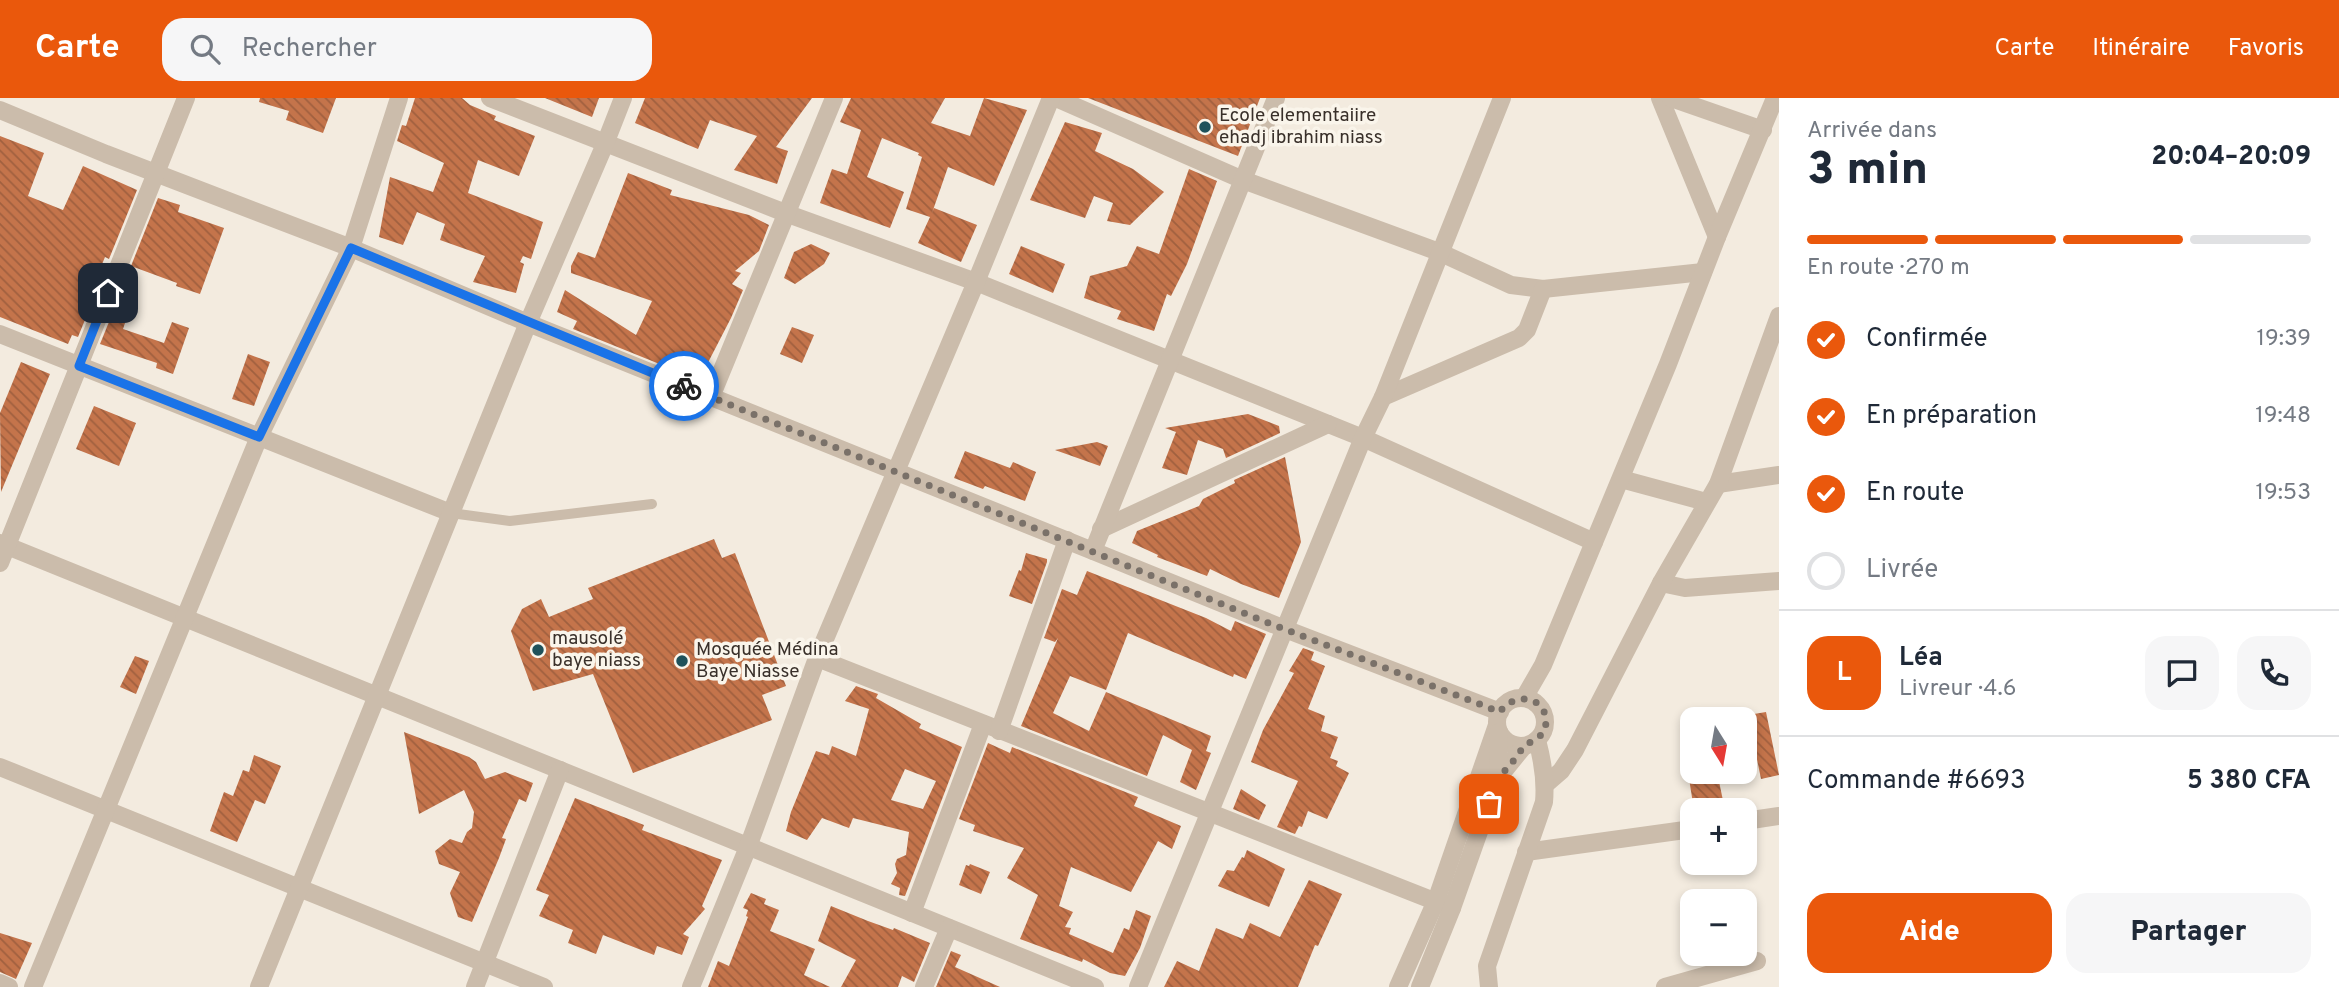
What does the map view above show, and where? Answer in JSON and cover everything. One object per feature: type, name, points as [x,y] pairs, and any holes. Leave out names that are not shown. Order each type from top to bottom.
[{"type":"street","points":[[0,563],[4,545],[186,98]]},
{"type":"street","points":[[33,987],[259,437],[351,248],[399,98]]},
{"type":"street","points":[[490,98],[788,214],[976,282],[1363,438],[1594,542]]},
{"type":"street","points":[[259,987],[622,98]]},
{"type":"street","points":[[712,397],[834,98]]},
{"type":"street","points":[[691,987],[748,846],[817,658],[1051,98]]},
{"type":"street","points":[[1056,98],[1242,180],[1439,252],[1511,285],[1543,289],[1703,272]]},
{"type":"street","points":[[1093,551],[1276,98]]},
{"type":"street","points":[[1138,987],[1363,438],[1383,397],[1502,98]]},
{"type":"street","points":[[1660,98],[1717,237]]},
{"type":"street","points":[[1671,98],[1763,130]]},
{"type":"street","points":[[1531,702],[1543,665],[1775,98]]},
{"type":"street","points":[[0,110],[106,154],[351,248],[528,323],[1285,629],[1499,723],[1510,743],[1530,743]]},
{"type":"street","points":[[1383,397],[1519,338],[1527,330],[1543,289]]},
{"type":"street","points":[[1546,784],[1561,771],[1575,750],[1661,583],[1718,484],[1779,316]]},
{"type":"street","points":[[0,334],[451,513]]},
{"type":"street","points":[[1101,529],[1328,424]]},
{"type":"street","points":[[1718,484],[1779,475]]},
{"type":"street","points":[[1621,479],[1706,502]]},
{"type":"street","points":[[912,913],[1067,540]]},
{"type":"street","points":[[4,545],[1095,987]]},
{"type":"street","points":[[1661,583],[1685,589],[1779,581]]},
{"type":"street","points":[[817,658],[1444,905]]},
{"type":"street","points":[[1420,987],[1499,723],[1510,701],[1531,702]]},
{"type":"street","points":[[1398,987],[1444,905],[1498,778],[1530,743],[1542,735],[1546,722],[1531,702]]},
{"type":"street","points":[[1498,778],[1499,723]]},
{"type":"street","points":[[1489,987],[1487,966],[1544,802],[1546,784],[1530,743]]},
{"type":"street","points":[[0,767],[544,987]]},
{"type":"street","points":[[475,987],[559,770]]},
{"type":"street","points":[[1757,819],[1779,816]]},
{"type":"street","points":[[1526,852],[1680,831]]},
{"type":"street","points":[[924,987],[949,928]]},
{"type":"street","points":[[1665,987],[1739,966]]},
{"type":"street","points":[[0,983],[9,987]]},
{"type":"lane","points":[[451,513],[510,521],[652,504]]},
{"type":"building","points":[[260,98],[336,98],[323,133],[286,120],[289,111],[259,102]]},
{"type":"building","points":[[415,98],[462,98],[470,105],[496,116],[494,120],[535,136],[519,176],[478,160],[468,193],[543,222],[531,259],[523,256],[520,262],[524,264],[516,293],[473,282],[485,256],[440,240],[445,224],[417,212],[403,245],[379,237],[390,177],[433,192],[444,163],[397,141],[402,125],[406,126]]},
{"type":"building","points":[[545,98],[599,98],[592,117]]},
{"type":"building","points":[[645,98],[812,98],[776,147],[788,151],[777,184],[734,170],[757,136],[710,120],[698,149],[635,123]]},
{"type":"building","points":[[851,98],[945,98],[931,123],[970,136],[984,98],[1027,110],[994,186],[948,167],[932,213],[934,208],[977,225],[961,262],[918,243],[930,217],[906,209],[922,157],[919,153],[882,138],[867,177],[904,192],[890,228],[820,203],[832,169],[847,174],[861,130],[840,122]]},
{"type":"building","name":"Ecole elementaiire ehadj ibrahim niass","points":[[1088,98],[1260,98],[1238,156]]},
{"type":"building","points":[[1065,122],[1102,133],[1095,151],[1133,169],[1164,192],[1130,225],[1107,221],[1113,203],[1094,196],[1085,218],[1030,200]]},
{"type":"building","points":[[0,136],[44,153],[28,196],[63,210],[83,166],[137,190],[109,259],[105,257],[86,303],[91,305],[78,337],[72,335],[68,344],[0,317]]},
{"type":"building","points":[[1189,169],[1217,181],[1187,264],[1171,296],[1167,294],[1154,331],[1117,319],[1121,311],[1084,298],[1090,276],[1127,266],[1137,246],[1159,254]]},
{"type":"building","points":[[628,173],[672,190],[670,195],[749,215],[769,225],[759,251],[735,271],[741,273],[732,284],[743,290],[699,380],[573,329],[577,321],[557,312],[565,290],[636,335],[652,301],[571,273],[571,266],[578,252],[595,258]]},
{"type":"building","points":[[158,198],[180,205],[178,212],[224,228],[200,294],[131,266]]},
{"type":"building","points":[[811,244],[830,253],[824,264],[795,284],[784,278],[794,252]]},
{"type":"building","points":[[1021,246],[1065,264],[1053,293],[1009,274]]},
{"type":"building","points":[[113,312],[127,317],[123,329],[164,343],[172,322],[189,328],[173,374],[156,368],[157,363],[100,344]]},
{"type":"building","points":[[792,327],[814,335],[802,363],[780,354]]},
{"type":"building","points":[[248,354],[270,362],[254,406],[232,399]]},
{"type":"building","points":[[21,362],[50,374],[1,492],[0,413]]},
{"type":"building","points":[[94,406],[136,423],[119,466],[76,449]]},
{"type":"building","points":[[1248,414],[1279,426],[1280,433],[1226,458],[1223,449],[1198,440],[1187,475],[1162,468],[1176,432],[1165,428]]},
{"type":"building","points":[[1097,442],[1108,446],[1100,466],[1055,450]]},
{"type":"building","points":[[965,451],[1010,468],[1013,462],[1036,472],[1025,501],[954,478]]},
{"type":"building","points":[[1285,457],[1301,542],[1279,598],[1210,569],[1207,576],[1157,557],[1158,555],[1132,543],[1137,531],[1199,506],[1203,499],[1235,483],[1234,480]]},
{"type":"building","name":"Mosquée Médina Baye Niasse","points":[[714,539],[722,558],[735,553],[786,686],[762,695],[772,720],[633,773],[593,674],[533,691],[511,631],[522,609],[541,599],[549,617],[593,599],[588,588]]},
{"type":"building","points":[[1026,553],[1047,559],[1032,604],[1009,596]]},
{"type":"building","points":[[1087,571],[1206,618],[1231,631],[1235,621],[1266,634],[1246,679],[1234,674],[1233,677],[1128,633],[1106,690],[1070,676],[1053,713],[1089,731],[1106,692],[1211,736],[1206,751],[1211,753],[1196,790],[1180,782],[1192,750],[1163,735],[1147,776],[1021,726],[1058,638],[1055,642],[1044,638],[1062,589],[1077,595]]},
{"type":"building","points":[[1303,648],[1314,652],[1311,660],[1325,666],[1308,709],[1325,716],[1321,731],[1338,737],[1330,758],[1338,761],[1336,766],[1349,773],[1327,819],[1308,811],[1302,827],[1299,826],[1295,834],[1277,827],[1298,781],[1251,762],[1263,730],[1294,673],[1289,671]]},
{"type":"building","points":[[135,656],[149,661],[136,694],[120,687]]},
{"type":"building","points":[[856,686],[878,694],[876,698],[921,724],[919,728],[962,747],[905,896],[899,895],[900,888],[891,884],[897,873],[897,859],[906,855],[909,832],[853,818],[849,828],[822,818],[807,840],[786,831],[816,751],[829,755],[832,746],[856,756],[869,709],[845,701]],"holes":[[[905,769],[936,781],[923,809],[891,800]]]},
{"type":"building","points":[[1766,712],[1779,775],[1761,779],[1757,759],[1757,714]]},
{"type":"building","points":[[404,732],[469,757],[476,762],[485,779],[505,772],[533,783],[526,802],[519,799],[502,838],[506,839],[499,858],[472,922],[458,917],[450,893],[460,872],[439,864],[435,851],[450,839],[462,843],[472,828],[474,812],[464,790],[419,814]]},
{"type":"building","points":[[988,743],[1010,753],[1012,747],[1138,797],[1134,806],[1181,826],[1172,849],[1158,841],[1131,892],[1071,867],[1059,906],[1073,912],[1065,927],[1071,928],[1069,934],[1113,953],[1124,928],[1129,930],[1136,910],[1151,916],[1140,948],[1125,976],[1110,973],[1083,959],[1082,962],[1020,939],[1038,895],[1007,878],[1024,848],[973,831],[975,825],[959,819]]},
{"type":"building","points":[[254,755],[281,766],[265,804],[255,800],[237,842],[210,831],[224,792],[233,796],[243,770],[249,772]]},
{"type":"building","points":[[1690,784],[1720,784],[1722,798],[1692,798]]},
{"type":"building","points":[[1241,789],[1266,805],[1259,820],[1233,809]]},
{"type":"building","points":[[575,798],[644,825],[642,830],[722,860],[702,906],[705,909],[683,934],[689,937],[682,955],[657,946],[654,955],[603,935],[596,954],[568,943],[573,930],[539,916],[549,895],[536,890]]},
{"type":"building","points":[[1247,850],[1285,869],[1269,907],[1218,886],[1227,870],[1234,871]]},
{"type":"building","points":[[966,865],[990,872],[981,894],[959,885]]},
{"type":"building","points":[[1309,880],[1342,894],[1318,946],[1315,945],[1298,987],[1164,987],[1177,961],[1199,971],[1216,928],[1243,939],[1250,923],[1280,937]]},
{"type":"building","points":[[751,893],[766,899],[764,904],[779,910],[770,931],[815,949],[804,975],[830,987],[708,987],[718,961],[729,966],[748,917],[748,910],[743,908]]},
{"type":"building","points":[[831,906],[930,943],[914,982],[902,976],[898,987],[841,987],[856,960],[818,941]]},
{"type":"building","points":[[0,933],[32,943],[16,979],[0,972]]},
{"type":"building","points":[[951,951],[961,955],[955,967],[1000,987],[936,987]]},
{"type":"way so far","points":[[684,386],[1261,620],[1500,712],[1510,701],[1524,698],[1531,700],[1539,705],[1545,715],[1545,729],[1537,740],[1524,746],[1498,778],[1489,804]]},
{"type":"place","name":"Ecole elementaiire ehadj ibrahim niass","points":[[1205,127]]},
{"type":"place","name":"mausolé baye niass","points":[[538,650]]},
{"type":"place","name":"Mosquée Médina Baye Niasse","points":[[682,661]]},
{"type":"route","points":[[108,293],[79,366],[259,437],[351,248],[684,386]]}]
